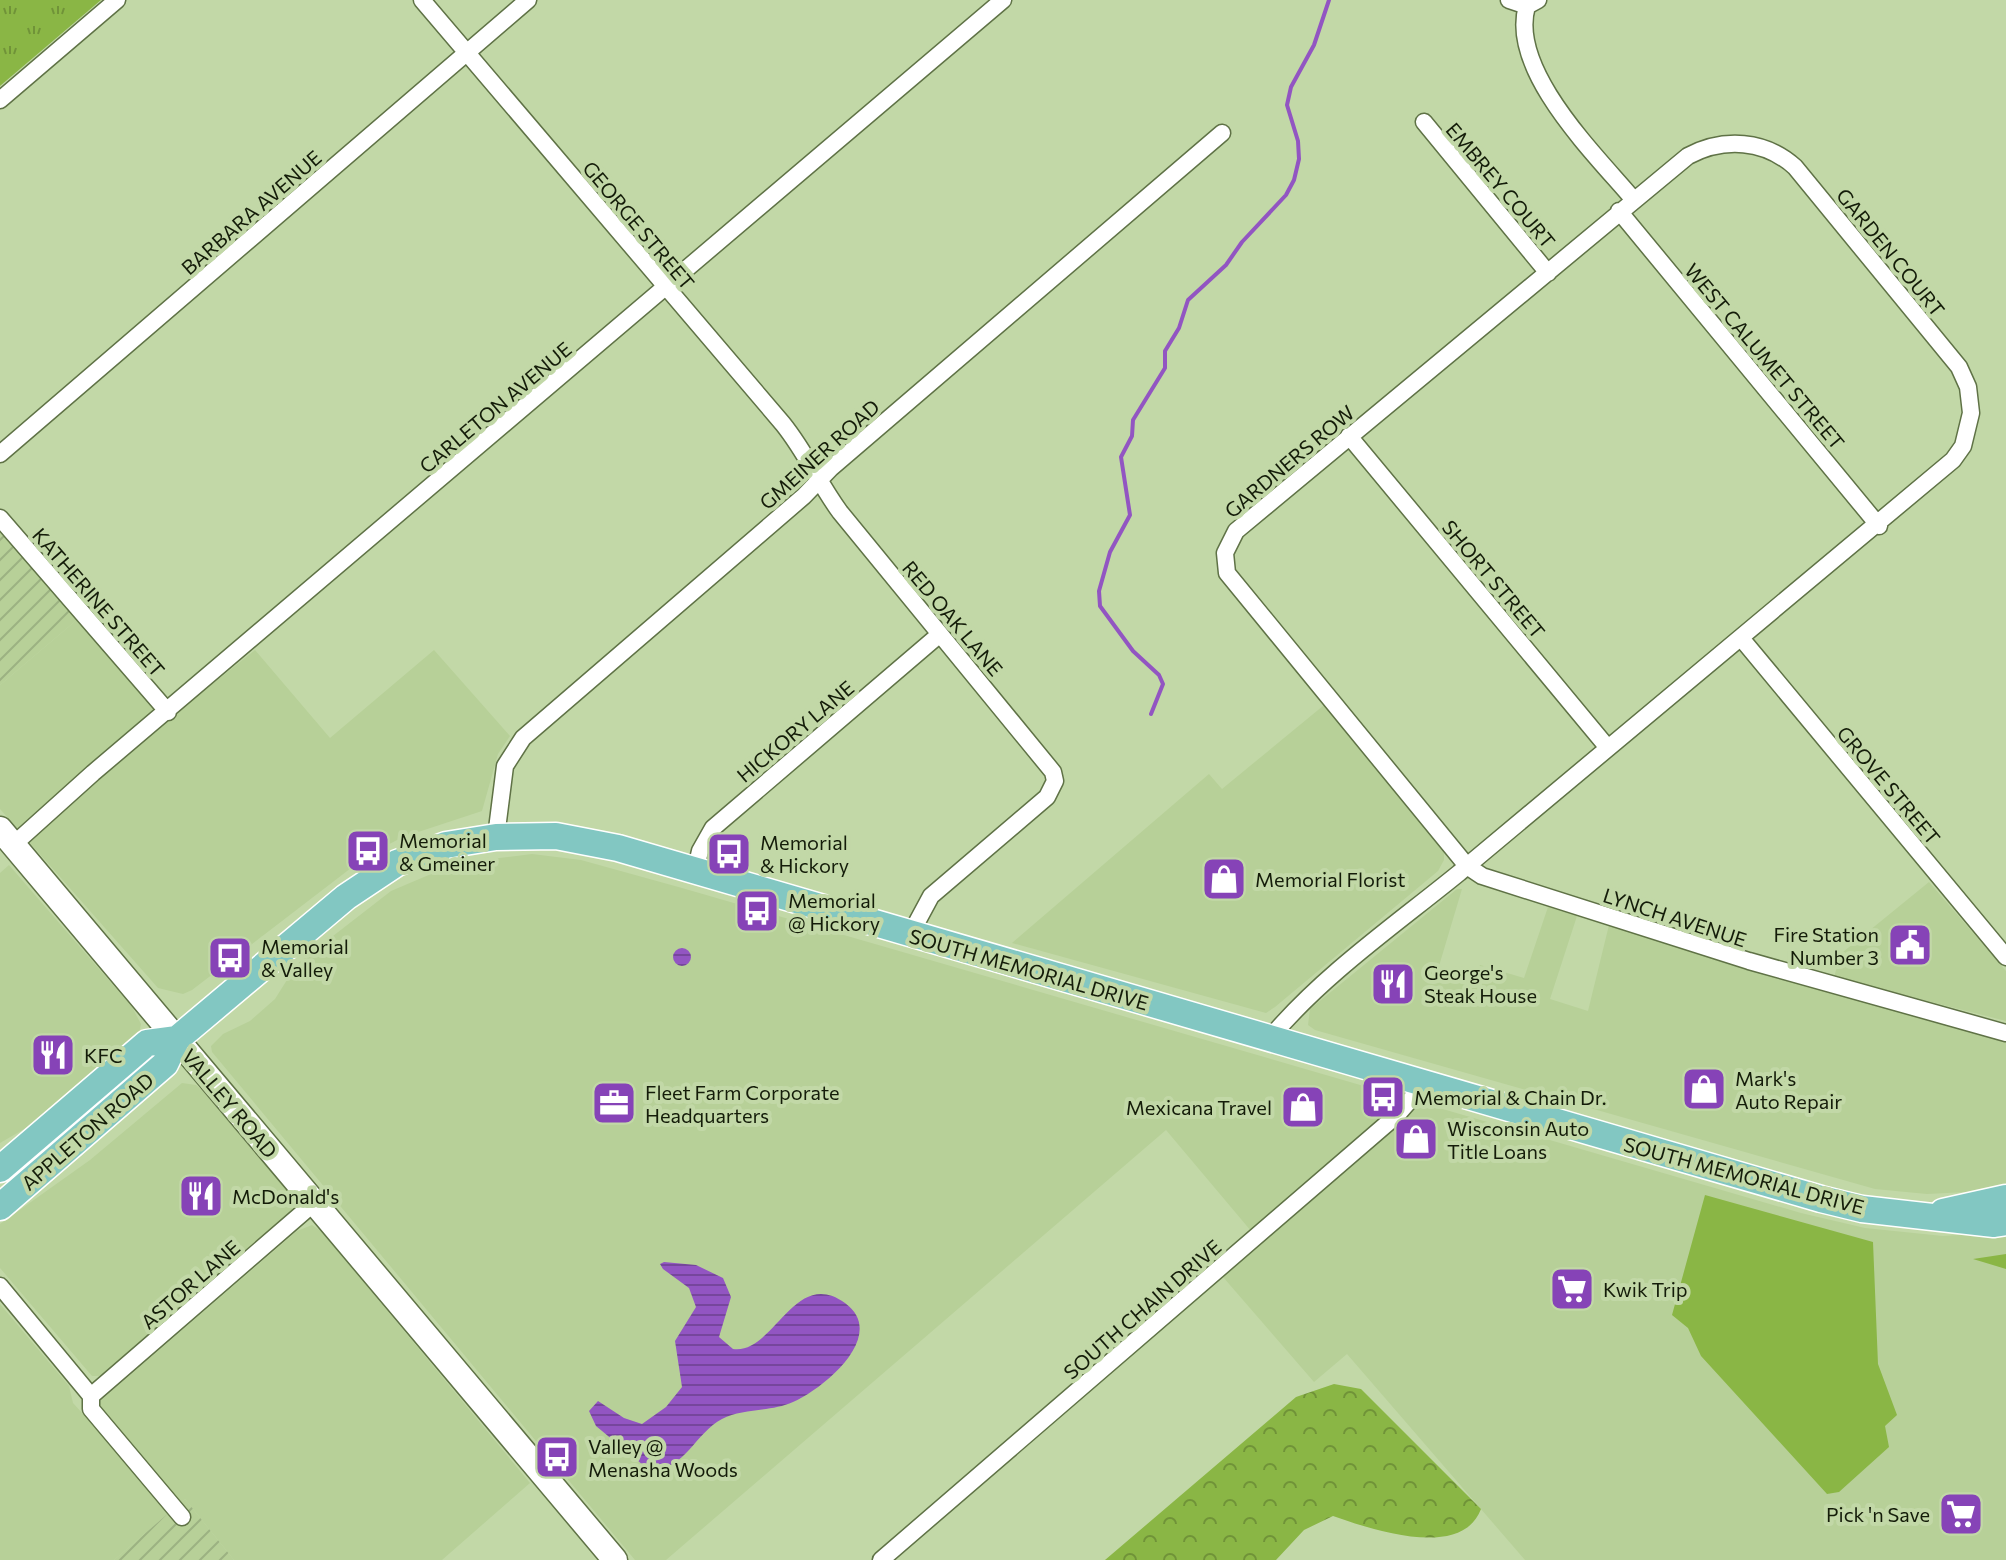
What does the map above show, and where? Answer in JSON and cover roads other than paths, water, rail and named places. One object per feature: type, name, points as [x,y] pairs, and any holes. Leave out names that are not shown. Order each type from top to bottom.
[{"type":"main road","name":"SOUTH MEMORIAL DRIVE","points":[[177,1039],[374,876],[427,851],[496,837],[556,836],[587,841],[1821,1199],[1862,1209],[1994,1224],[2006,1222]]},
{"type":"main road","name":"APPLETON ROAD","points":[[0,1169],[147,1043],[177,1039]]},
{"type":"main road","name":"APPLETON ROAD","points":[[0,1207],[165,1064],[177,1039]]},
{"type":"main road","name":"SOUTH MEMORIAL DRIVE","points":[[1931,1215],[2006,1198]]},
{"type":"street","points":[[0,100],[117,0]]},
{"type":"street","name":"GEORGE STREET","points":[[422,0],[804,450],[819,479]]},
{"type":"street","name":"BARBARA AVENUE","points":[[0,454],[528,0]]},
{"type":"street","name":"CARLETON AVENUE","points":[[7,837],[168,712],[1003,0]]},
{"type":"street","points":[[1509,0],[1532,3],[1529,48],[1552,100],[1633,199]]},
{"type":"street","name":"EMBREY COURT","points":[[1424,122],[1548,273]]},
{"type":"street","name":"GMEINER ROAD","points":[[496,837],[505,766],[523,738],[1222,133]]},
{"type":"street","name":"GARDEN COURT","points":[[1619,211],[1703,148],[1738,143],[1775,152],[1795,167],[1959,367],[1968,387],[1971,413],[1959,452],[1879,526]]},
{"type":"street","name":"GARDNERS ROW","points":[[1467,866],[1233,583],[1225,565],[1229,541],[1236,531],[1619,211]]},
{"type":"street","name":"WEST CALUMET STREET","points":[[1619,211],[1879,526]]},
{"type":"street","name":"SHORT STREET","points":[[1349,436],[1608,748]]},
{"type":"street","name":"RED OAK LANE","points":[[819,479],[840,512],[1050,766],[1055,781],[1047,797],[931,896],[910,935]]},
{"type":"street","name":"KATHERINE STREET","points":[[0,518],[168,712]]},
{"type":"street","points":[[1270,1038],[1308,999],[1879,526]]},
{"type":"street","name":"HICKORY LANE","points":[[695,872],[700,851],[713,828],[940,634]]},
{"type":"street","name":"GROVE STREET","points":[[1741,638],[2006,957]]},
{"type":"street","name":"VALLEY ROAD","points":[[7,837],[615,1560]]},
{"type":"street","name":"LYNCH AVENUE","points":[[1467,866],[1504,884],[1753,962],[2006,1033]]},
{"type":"street","name":"SOUTH CHAIN DRIVE","points":[[881,1560],[1397,1115],[1425,1083]]},
{"type":"street","name":"ASTOR LANE","points":[[91,1396],[314,1203]]},
{"type":"street","points":[[0,1286],[91,1396],[91,1409],[182,1517]]},
{"type":"waterway","points":[[1151,714],[1163,684],[1159,675],[1133,651],[1100,606],[1099,591],[1110,552],[1130,515],[1121,457],[1132,436],[1133,420],[1165,368],[1165,351],[1179,328],[1188,300],[1226,265],[1242,242],[1286,195],[1294,180],[1299,159],[1298,141],[1287,105],[1291,87],[1314,45],[1329,0]]},
{"type":"place","name":"Memorial & Gmeiner","points":[[368,851]]},
{"type":"place","name":"Memorial & Hickory","points":[[729,854]]},
{"type":"place","name":"Memorial Florist","points":[[1224,879]]},
{"type":"place","name":"Memorial @ Hickory","points":[[757,911]]},
{"type":"place","name":"Fire Station Number 3","points":[[1910,945]]},
{"type":"place","name":"Memorial & Valley","points":[[230,958]]},
{"type":"place","name":"George's Steak House","points":[[1393,984]]},
{"type":"place","name":"KFC","points":[[53,1055]]},
{"type":"place","name":"Mark's Auto Repair","points":[[1704,1089]]},
{"type":"place","name":"Memorial & Chain Dr.","points":[[1383,1097]]},
{"type":"place","name":"Fleet Farm Corporate Headquarters","points":[[614,1103]]},
{"type":"place","name":"Mexicana Travel","points":[[1303,1107]]},
{"type":"place","name":"Wisconsin Auto Title Loans","points":[[1416,1139]]},
{"type":"place","name":"McDonald's","points":[[201,1196]]},
{"type":"place","name":"Kwik Trip","points":[[1572,1289]]},
{"type":"place","name":"Valley @ Menasha Woods","points":[[557,1457]]},
{"type":"place","name":"Pick 'n Save","points":[[1961,1514]]}]
